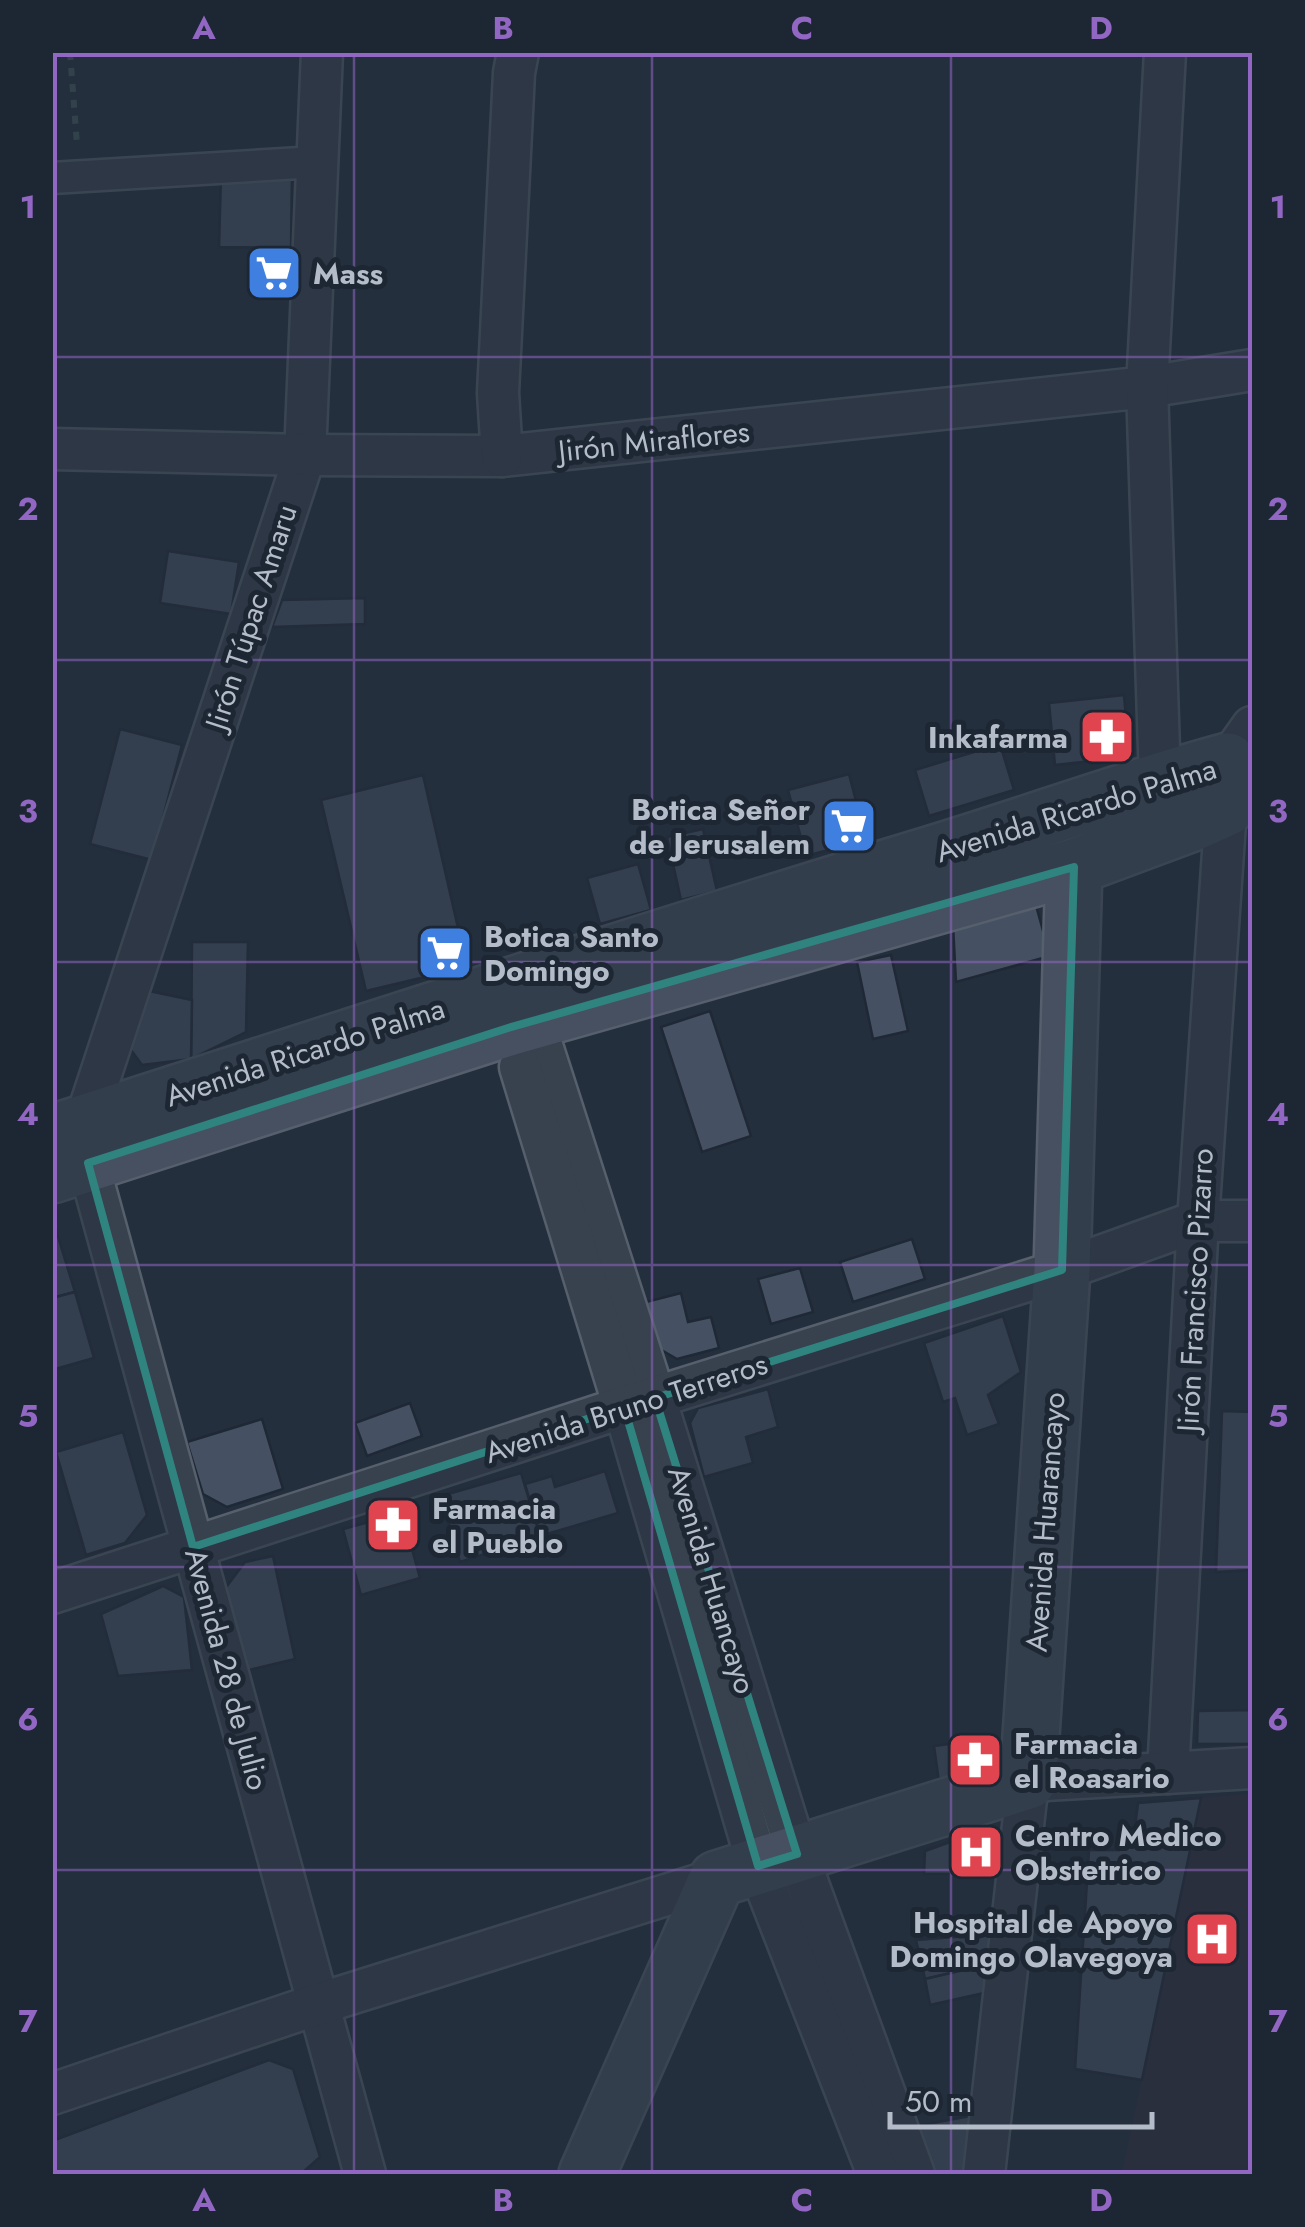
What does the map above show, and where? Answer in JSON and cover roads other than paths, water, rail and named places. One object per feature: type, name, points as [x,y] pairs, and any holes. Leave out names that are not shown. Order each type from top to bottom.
[{"type":"main road","name":"Avenida Ricardo Palma","points":[[515,1006],[733,914],[1160,780],[1240,764]]},
{"type":"main road","name":"Avenida Ricardo Palma","points":[[70,1148],[515,1006],[1074,867],[1195,822],[1240,764]]},
{"type":"main road","name":"Avenida Huarancayo","points":[[1028,1781],[1062,1270],[1074,867]]},
{"type":"main road","points":[[586,2174],[757,1866],[1028,1781]]},
{"type":"street","name":"Jirón Túpac Amaru","points":[[70,1148],[304,455],[322,52]]},
{"type":"street","points":[[502,456],[498,393],[518,52]]},
{"type":"street","points":[[1160,780],[1147,387],[1165,52]]},
{"type":"street","points":[[66,177],[317,162]]},
{"type":"street","name":"Jirón Miraflores","points":[[52,449],[502,456],[1147,387],[1252,370]]},
{"type":"street","name":"Jirón Francisco Pizarro","points":[[1168,1772],[1198,1220],[1240,764]]},
{"type":"street","name":"Avenida Huancayo","points":[[515,1006],[640,1403],[757,1866],[878,2174]]},
{"type":"street","name":"Avenida 28 de Julio","points":[[70,1148],[194,1547],[365,2174]]},
{"type":"street","points":[[1198,1220],[1252,1220]]},
{"type":"street","name":"Avenida Bruno Terreros","points":[[52,1593],[1062,1270],[1198,1220]]},
{"type":"street","points":[[1028,1781],[1252,1768]]},
{"type":"street","name":"Avenida Huarancayo","points":[[984,2174],[1028,1781]]},
{"type":"street","points":[[52,2094],[318,2004],[757,1866]]},
{"type":"street","name":"Avenida Huancayo","points":[[757,1866],[914,2174]]},
{"type":"place","name":"Mass","points":[[274,273]]},
{"type":"place","name":"Inkafarma","points":[[1107,737]]},
{"type":"place","name":"Botica Señor de Jerusalem","points":[[849,826]]},
{"type":"place","name":"Botica Santo Domingo","points":[[445,953]]},
{"type":"place","name":"Farmacia el Pueblo","points":[[393,1525]]},
{"type":"place","name":"Farmacia el Roasario","points":[[975,1760]]},
{"type":"place","name":"Centro Medico Obstetrico","points":[[976,1852]]},
{"type":"place","name":"Hospital de Apoyo Domingo Olavegoya","points":[[1212,1939]]}]
